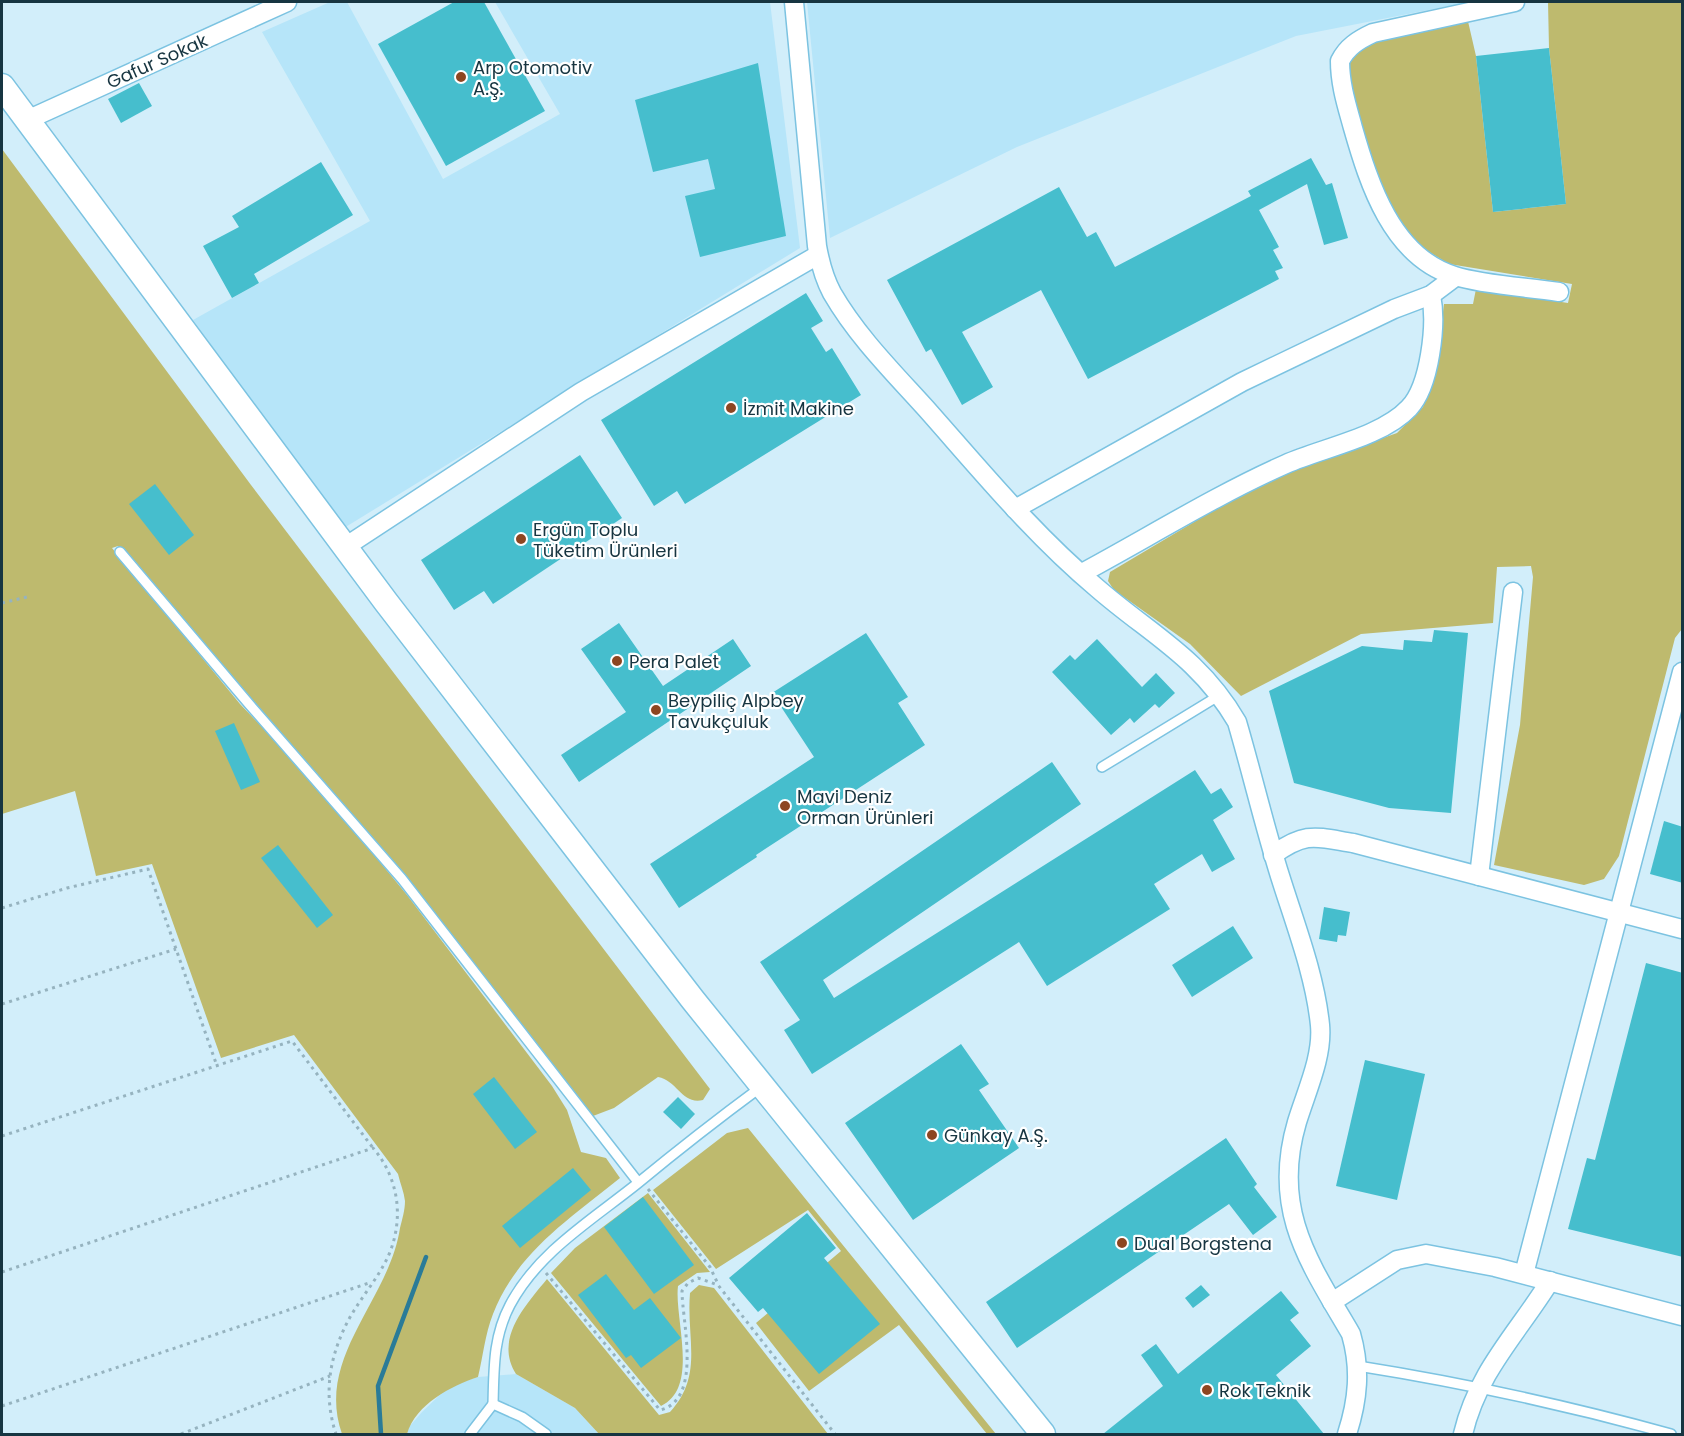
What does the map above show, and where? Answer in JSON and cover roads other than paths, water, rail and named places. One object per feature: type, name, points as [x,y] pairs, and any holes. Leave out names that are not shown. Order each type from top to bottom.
[{"type":"main road","points":[[2,86],[345,547],[679,981],[757,1090],[1024,1434]]},
{"type":"main road","points":[[2,108],[139,298],[374,611],[681,1010],[757,1090],[1043,1434]]},
{"type":"street","name":"Gafur Sokak","points":[[27,120],[253,9],[287,2]]},
{"type":"street","points":[[794,2],[818,255],[821,268],[833,294],[863,338],[1014,509],[1096,588],[1179,650],[1221,695],[1236,722],[1316,1004],[1320,1038],[1291,1146],[1288,1178],[1290,1209],[1302,1249],[1351,1334],[1358,1366],[1357,1394],[1347,1434]]},
{"type":"street","points":[[1515,2],[1373,33],[1349,47],[1340,62],[1343,90],[1368,179],[1377,201],[1413,250],[1437,268],[1455,277],[1559,292]]},
{"type":"street","points":[[345,547],[581,392],[818,255]]},
{"type":"street","points":[[1014,509],[1242,382],[1394,309],[1431,295],[1455,277]]},
{"type":"street","points":[[1082,573],[1286,465],[1387,425],[1403,414],[1418,396],[1425,376],[1434,324],[1431,295]]},
{"type":"street","points":[[1479,876],[1513,592]]},
{"type":"street","points":[[1524,1274],[1683,672]]},
{"type":"street","points":[[1274,855],[1294,840],[1307,837],[1353,843],[1683,929]]},
{"type":"street","points":[[1332,1302],[1382,1268],[1410,1256],[1452,1257],[1683,1316]]},
{"type":"street","points":[[1464,1434],[1467,1418],[1503,1346],[1526,1318],[1551,1281]]},
{"type":"lane","points":[[120,552],[402,879],[640,1181]]},
{"type":"lane","points":[[1102,767],[1221,695]]},
{"type":"lane","points":[[470,1434],[493,1404],[494,1357],[498,1336],[509,1306],[539,1265],[574,1233],[757,1090]]},
{"type":"lane","points":[[1358,1366],[1560,1404],[1671,1434]]},
{"type":"lane","points":[[493,1404],[522,1417],[546,1434]]},
{"type":"waterway","points":[[381,1434],[378,1386],[426,1257]]},
{"type":"place","name":"Arp Otomotiv A.Ş.","points":[[461,77]]},
{"type":"place","name":"İzmit Makine","points":[[731,408]]},
{"type":"place","name":"Ergün Toplu Tüketim Ürünleri","points":[[521,539]]},
{"type":"place","name":"Pera Palet","points":[[617,661]]},
{"type":"place","name":"Beypiliç Alpbey Tavukçuluk","points":[[656,710]]},
{"type":"place","name":"Mavi Deniz Orman Ürünleri","points":[[785,806]]},
{"type":"place","name":"Günkay A.Ş.","points":[[932,1135]]},
{"type":"place","name":"Dual Borgstena","points":[[1122,1243]]},
{"type":"place","name":"Rok Teknik","points":[[1207,1390]]}]
